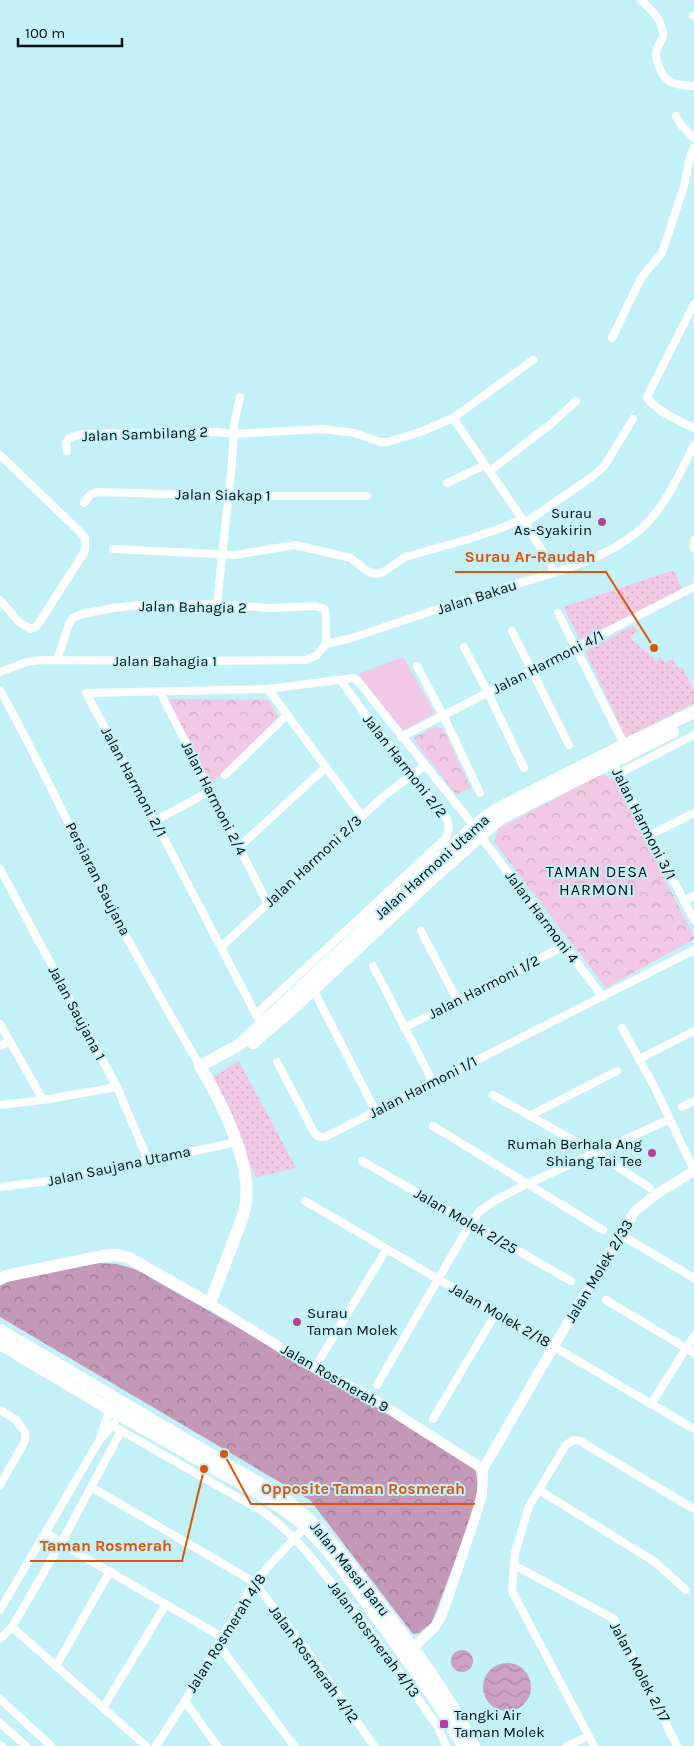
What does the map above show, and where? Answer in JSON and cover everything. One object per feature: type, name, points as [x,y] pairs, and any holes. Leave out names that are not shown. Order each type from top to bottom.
[{"type":"main road","name":"Jalan Harmoni Utama","points":[[202,1070],[242,1051],[261,1024],[477,831],[694,712]]},
{"type":"main road","name":"Jalan Harmoni Utama","points":[[610,758],[694,721]]},
{"type":"main road","name":"Jalan Harmoni Utama","points":[[261,1024],[314,989],[430,881],[477,831]]},
{"type":"main road","points":[[202,1070],[237,1142],[244,1163],[246,1206],[210,1304]]},
{"type":"main road","name":"Jalan Rosmerah 9","points":[[0,1279],[6,1276],[102,1256],[117,1255],[129,1258],[210,1304]]},
{"type":"main road","name":"Jalan Masai Baru","points":[[0,1330],[117,1410],[276,1493],[303,1512],[327,1537],[413,1648],[464,1725],[474,1746]]},
{"type":"main road","name":"Jalan Masai Baru","points":[[0,1344],[117,1410],[275,1504],[305,1527],[328,1552],[390,1637],[446,1716],[463,1746]]},
{"type":"main road","points":[[390,1637],[401,1647],[413,1648]]},
{"type":"street","points":[[641,0],[658,16],[662,29],[663,37],[656,51],[656,57],[662,75],[675,84],[694,86]]},
{"type":"street","points":[[676,116],[681,125],[694,138]]},
{"type":"street","points":[[612,338],[641,278],[662,253],[684,186],[691,153],[694,148]]},
{"type":"street","points":[[694,304],[647,397],[652,403],[672,417],[694,428]]},
{"type":"street","points":[[240,434],[322,429],[355,433],[380,442],[388,442],[423,431],[457,415],[533,360]]},
{"type":"street","points":[[217,604],[229,496],[240,434],[240,397]]},
{"type":"street","points":[[447,483],[491,468],[552,423],[576,401]]},
{"type":"street","points":[[457,415],[526,521],[555,572]]},
{"type":"street","points":[[113,549],[223,555],[246,554],[274,547],[295,545],[351,558],[358,565],[375,574],[382,573],[405,557],[526,521],[594,476],[605,465],[633,419]]},
{"type":"street","name":"Jalan Sambilang 2","points":[[67,450],[66,443],[69,438],[82,434],[218,432],[240,434]]},
{"type":"street","name":"Jalan Bakau","points":[[326,644],[352,638],[555,572],[614,549],[637,533],[658,509],[693,447]]},
{"type":"street","points":[[0,455],[85,538],[85,551],[37,626],[31,629],[19,622],[0,600]]},
{"type":"street","name":"Jalan Siakap 1","points":[[84,503],[90,495],[97,492],[229,496],[367,496]]},
{"type":"street","points":[[694,540],[694,549]]},
{"type":"street","name":"Jalan Harmoni 4/1","points":[[401,737],[694,587]]},
{"type":"street","name":"Jalan Bahagia 2","points":[[57,660],[68,624],[76,616],[113,608],[139,605],[217,604],[270,608],[316,606],[324,609],[326,644]]},
{"type":"street","points":[[558,613],[621,738]]},
{"type":"street","points":[[512,631],[569,745]]},
{"type":"street","name":"Jalan Bahagia 1","points":[[0,672],[26,662],[43,660],[305,660],[316,656],[326,644]]},
{"type":"street","points":[[464,647],[524,768]]},
{"type":"street","points":[[417,666],[443,715],[480,793]]},
{"type":"street","name":"Jalan Harmoni 4","points":[[341,681],[354,678],[357,680],[477,831],[603,997]]},
{"type":"street","name":"Jalan Harmoni 2/1","points":[[261,1024],[86,693],[268,689],[341,681]]},
{"type":"street","name":"Jalan Harmoni 2/2","points":[[261,1024],[446,838],[449,828],[448,822],[410,775],[341,681]]},
{"type":"street","points":[[268,689],[362,816]]},
{"type":"street","name":"Persiaran Saujana","points":[[0,690],[32,747],[112,910],[156,992],[202,1070]]},
{"type":"street","name":"Jalan Harmoni 2/4","points":[[160,692],[268,904]]},
{"type":"street","points":[[225,775],[287,715]]},
{"type":"street","points":[[618,774],[694,735]]},
{"type":"street","name":"Jalan Harmoni 3/1","points":[[610,758],[694,920]]},
{"type":"street","name":"Jalan Harmoni 2/3","points":[[221,947],[362,816],[423,764]]},
{"type":"street","points":[[239,847],[326,767]]},
{"type":"street","points":[[155,821],[210,791]]},
{"type":"street","points":[[650,835],[694,813]]},
{"type":"street","name":"Jalan Saujana 1","points":[[0,869],[117,1087],[148,1160]]},
{"type":"street","points":[[684,902],[694,896]]},
{"type":"street","points":[[421,931],[457,1000]]},
{"type":"street","name":"Jalan Harmoni 1/2","points":[[404,1028],[564,946]]},
{"type":"street","name":"Jalan Harmoni 1/1","points":[[277,1062],[314,1134],[319,1137],[325,1137],[694,950]]},
{"type":"street","points":[[373,966],[433,1082]]},
{"type":"street","points":[[314,989],[375,1110]]},
{"type":"street","points":[[0,1024],[43,1100]]},
{"type":"street","points":[[622,1028],[670,1119],[694,1171]]},
{"type":"street","points":[[639,1059],[694,1031]]},
{"type":"street","points":[[0,1046],[9,1042]]},
{"type":"street","points":[[529,1116],[617,1071]]},
{"type":"street","points":[[0,1105],[43,1100],[117,1087]]},
{"type":"street","points":[[493,1095],[596,1153],[650,1188]]},
{"type":"street","points":[[682,1107],[694,1101]]},
{"type":"street","points":[[377,1386],[470,1224],[479,1212],[486,1206],[527,1184],[670,1119]]},
{"type":"street","points":[[432,1126],[603,1230]]},
{"type":"street","name":"Jalan Saujana Utama","points":[[0,1187],[56,1180],[237,1142]]},
{"type":"street","name":"Jalan Molek 2/25","points":[[362,1161],[571,1281]]},
{"type":"street","name":"Jalan Molek 2/33","points":[[483,1469],[635,1211],[658,1193],[694,1171]]},
{"type":"street","name":"Jalan Molek 2/18","points":[[305,1201],[694,1429]]},
{"type":"street","points":[[621,1235],[694,1278]]},
{"type":"street","points":[[320,1360],[386,1250]]},
{"type":"street","points":[[606,1300],[694,1353]]},
{"type":"street","name":"Jalan Rosmerah 9","points":[[210,1304],[302,1361],[370,1397],[483,1469]]},
{"type":"street","points":[[433,1419],[496,1313]]},
{"type":"street","points":[[652,1404],[694,1336]]},
{"type":"street","points":[[0,1410],[15,1419],[25,1432],[25,1441],[0,1485]]},
{"type":"street","points":[[99,1440],[105,1422],[117,1410]]},
{"type":"street","points":[[0,1610],[117,1410]]},
{"type":"street","name":"Jalan Rosmerah 4/13","points":[[117,1410],[121,1430],[262,1511],[295,1537],[365,1623],[438,1727],[446,1746]]},
{"type":"street","points":[[0,1639],[12,1627],[121,1430]]},
{"type":"street","points":[[594,1746],[512,1591],[515,1553],[529,1506],[566,1445],[574,1440],[580,1441],[694,1510]]},
{"type":"street","points":[[81,1472],[102,1466]]},
{"type":"street","points":[[413,1648],[434,1628],[442,1615],[477,1510],[484,1481],[483,1469]]},
{"type":"street","points":[[91,1487],[254,1582]]},
{"type":"street","points":[[539,1490],[656,1562],[686,1590]]},
{"type":"street","name":"Jalan Rosmerah 4/8","points":[[156,1746],[185,1701],[254,1582],[305,1527]]},
{"type":"street","points":[[46,1532],[60,1543],[166,1604],[220,1640],[294,1746]]},
{"type":"street","name":"Jalan Molek 2/17","points":[[514,1565],[614,1619],[677,1746]]},
{"type":"street","points":[[56,1666],[110,1571]]},
{"type":"street","name":"Jalan Rosmerah 4/12","points":[[254,1582],[308,1652],[374,1746]]},
{"type":"street","points":[[103,1708],[166,1604]]},
{"type":"street","points":[[12,1627],[146,1746]]},
{"type":"street","points":[[0,1699],[51,1746]]},
{"type":"street","points":[[185,1701],[217,1746]]},
{"type":"street","points":[[0,1723],[26,1746]]},
{"type":"street","points":[[567,1746],[588,1736]]},
{"type":"green space","points":[[674,570],[682,589],[585,640],[579,638],[563,607]]},
{"type":"green space","points":[[634,625],[637,631],[630,638],[657,661],[660,657],[664,662],[673,659],[678,668],[682,667],[694,690],[694,703],[626,738],[585,651]]},
{"type":"green space","points":[[403,657],[435,713],[401,732],[358,674]]},
{"type":"green space","points":[[167,699],[268,700],[279,718],[211,784]]},
{"type":"green space","points":[[436,727],[443,729],[471,788],[456,795],[413,738]]},
{"type":"green space","points":[[601,774],[615,780],[694,937],[694,939],[606,988],[494,842],[498,829]]},
{"type":"green space","points":[[239,1061],[296,1168],[256,1177],[212,1078]]},
{"type":"green space","points":[[99,1263],[117,1264],[137,1270],[409,1425],[475,1468],[478,1484],[473,1516],[432,1622],[419,1633],[413,1634],[310,1500],[0,1317],[0,1286],[13,1279]]},
{"type":"water","points":[[462,1650],[470,1653],[473,1661],[470,1669],[462,1672],[454,1669],[451,1661],[454,1653]]},
{"type":"water","points":[[507,1663],[516,1665],[524,1670],[529,1678],[531,1687],[529,1696],[524,1704],[516,1709],[507,1711],[498,1709],[490,1704],[485,1696],[483,1687],[485,1678],[490,1670],[498,1665]]},
{"type":"place","name":"Surau As-Syakirin","points":[[602,522]]},
{"type":"place","name":"Surau Ar-Raudah","points":[[654,648]]},
{"type":"place","name":"Rumah Berhala Ang Shiang Tai Tee","points":[[652,1153]]},
{"type":"place","name":"Surau Taman Molek","points":[[297,1322]]},
{"type":"place","name":"Opposite Taman Rosmerah","points":[[224,1454]]},
{"type":"place","name":"Taman Rosmerah","points":[[204,1469]]},
{"type":"place","name":"Tangki Air Taman Molek","points":[[444,1724]]},
{"type":"district","name":"TAMAN DESA HARMONI","points":[[597,880]]}]
